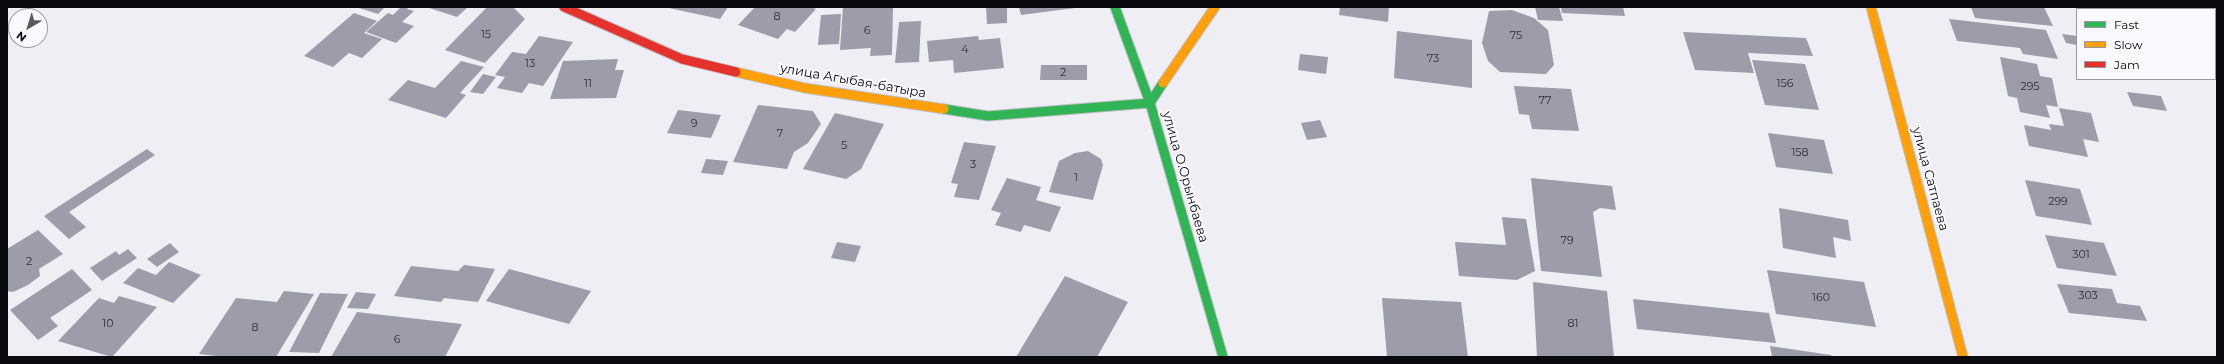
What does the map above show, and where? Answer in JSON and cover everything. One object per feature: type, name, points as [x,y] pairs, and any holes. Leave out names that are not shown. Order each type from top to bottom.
[{"type":"street","name":"улица Агыбая-батыра","points":[[564,7],[682,59],[805,88],[988,116],[1150,103]]},
{"type":"street","name":"улица О.Орынбаева","points":[[1115,7],[1150,103],[1223,357]]},
{"type":"street","points":[[1150,103],[1215,7]]},
{"type":"street","name":"улица Сатпаева","points":[[1871,7],[1963,357]]},
{"type":"building","points":[[356,7],[385,7],[378,14]]},
{"type":"building","points":[[401,7],[409,7],[407,9],[414,11],[402,22],[414,26],[396,43],[366,32],[388,13],[393,15]]},
{"type":"building","points":[[426,7],[468,7],[457,17]]},
{"type":"building","points":[[487,7],[513,7],[525,19],[485,63],[445,50]]},
{"type":"building","points":[[664,7],[728,7],[720,19]]},
{"type":"building","points":[[755,7],[810,7],[816,9],[795,32],[787,29],[778,39],[738,25]]},
{"type":"building","points":[[843,7],[893,7],[892,55],[870,56],[871,48],[840,50]]},
{"type":"building","points":[[986,7],[1007,7],[1007,23],[987,24]]},
{"type":"building","points":[[1019,7],[1075,7],[1075,8],[1021,15]]},
{"type":"building","points":[[1340,7],[1389,7],[1388,22],[1339,15]]},
{"type":"building","points":[[1535,7],[1559,7],[1563,21],[1538,20]]},
{"type":"building","points":[[1561,7],[1623,7],[1625,16],[1562,13]]},
{"type":"building","points":[[1971,7],[2044,7],[2053,26],[1975,18]]},
{"type":"building","points":[[1512,10],[1534,18],[1548,30],[1554,65],[1546,74],[1500,72],[1488,61],[1482,43],[1489,11]]},
{"type":"building","points":[[354,13],[377,21],[364,33],[382,39],[362,58],[349,53],[333,67],[304,56]]},
{"type":"building","points":[[841,14],[839,44],[818,45],[821,15]]},
{"type":"building","points":[[1949,19],[2046,30],[2058,59],[2023,54],[2020,48],[1957,41]]},
{"type":"building","points":[[921,21],[919,62],[895,63],[899,22]]},
{"type":"building","points":[[1397,31],[1472,40],[1472,88],[1394,78]]},
{"type":"building","points":[[1683,32],[1806,38],[1813,56],[1748,53],[1754,73],[1695,70]]},
{"type":"building","points":[[2062,34],[2076,36],[2076,45],[2066,43]]},
{"type":"building","points":[[539,36],[573,42],[543,86],[529,83],[522,93],[497,88],[505,77],[495,75],[512,52],[526,54]]},
{"type":"building","points":[[978,36],[979,40],[1000,38],[1004,68],[954,73],[953,60],[929,62],[927,41]]},
{"type":"building","points":[[1300,54],[1328,57],[1326,74],[1298,70]]},
{"type":"building","points":[[2000,57],[2037,64],[2040,76],[2052,78],[2058,107],[2046,105],[2050,118],[2020,112],[2017,98],[2008,96]]},
{"type":"building","points":[[618,59],[615,70],[624,70],[616,98],[550,99],[563,61]]},
{"type":"building","points":[[1752,60],[1805,64],[1819,110],[1765,105]]},
{"type":"building","points":[[461,61],[484,67],[460,93],[466,95],[446,118],[388,100],[408,80],[435,88]]},
{"type":"building","points":[[1041,65],[1087,65],[1087,80],[1040,80]]},
{"type":"building","points":[[483,74],[496,77],[483,94],[470,92]]},
{"type":"building","points":[[1514,86],[1571,89],[1579,131],[1532,129],[1529,115],[1519,114]]},
{"type":"building","points":[[2127,92],[2161,96],[2167,111],[2133,106]]},
{"type":"building","points":[[758,105],[813,111],[821,124],[808,143],[794,152],[787,169],[733,162]]},
{"type":"building","points":[[2059,108],[2091,113],[2099,142],[2083,139],[2088,157],[2029,146],[2024,125],[2051,130],[2049,124],[2064,126]]},
{"type":"building","points":[[678,110],[721,115],[711,138],[667,133]]},
{"type":"building","points":[[835,113],[884,124],[861,169],[846,179],[803,169]]},
{"type":"building","points":[[1320,120],[1327,137],[1307,140],[1301,123]]},
{"type":"building","points":[[1768,133],[1824,140],[1833,174],[1776,167]]},
{"type":"building","points":[[964,142],[996,146],[979,200],[954,197],[958,184],[951,183]]},
{"type":"building","points":[[147,149],[155,155],[69,212],[86,227],[69,239],[44,216]]},
{"type":"building","points":[[1088,151],[1101,159],[1103,165],[1093,200],[1049,192],[1059,161],[1075,153]]},
{"type":"building","points":[[706,159],[728,161],[723,175],[701,173]]},
{"type":"building","points":[[1007,178],[1041,187],[1036,200],[1061,207],[1050,232],[1024,225],[1021,232],[995,225],[1001,213],[991,210]]},
{"type":"building","points":[[1531,178],[1612,186],[1616,210],[1600,208],[1593,212],[1602,277],[1541,271]]},
{"type":"building","points":[[2025,180],[2080,189],[2092,225],[2036,216]]},
{"type":"building","points":[[1779,208],[1848,220],[1851,241],[1833,237],[1836,258],[1783,248]]},
{"type":"building","points":[[1502,217],[1526,219],[1535,271],[1517,280],[1459,276],[1455,242],[1506,245]]},
{"type":"building","points":[[38,230],[63,254],[39,269],[40,276],[28,285],[13,292],[7,291],[7,249]]},
{"type":"building","points":[[2045,235],[2104,243],[2117,276],[2057,268]]},
{"type":"building","points":[[837,242],[861,246],[855,262],[831,258]]},
{"type":"building","points":[[170,243],[179,252],[157,267],[147,259]]},
{"type":"building","points":[[128,249],[137,258],[102,281],[90,268],[116,251],[119,255]]},
{"type":"building","points":[[169,262],[201,275],[173,303],[123,283],[138,268],[156,275]]},
{"type":"building","points":[[464,265],[495,269],[478,302],[444,298],[441,302],[394,296],[411,266],[458,271]]},
{"type":"building","points":[[72,269],[92,290],[50,318],[58,326],[38,340],[10,310]]},
{"type":"building","points":[[509,269],[591,291],[569,324],[486,301]]},
{"type":"building","points":[[1767,270],[1864,282],[1876,327],[1776,314]]},
{"type":"building","points":[[1065,276],[1128,302],[1097,357],[1016,357]]},
{"type":"building","points":[[1533,282],[1607,291],[1614,357],[1537,357]]},
{"type":"building","points":[[2057,284],[2112,289],[2117,303],[2140,306],[2147,321],[2069,313]]},
{"type":"building","points":[[284,291],[314,294],[276,357],[226,357],[199,354],[236,298],[277,302]]},
{"type":"building","points":[[356,292],[376,294],[368,309],[347,308]]},
{"type":"building","points":[[320,293],[348,294],[319,353],[289,352]]},
{"type":"building","points":[[119,296],[157,307],[112,357],[58,341],[99,298],[114,303]]},
{"type":"building","points":[[1382,298],[1461,302],[1468,357],[1387,357]]},
{"type":"building","points":[[1633,299],[1769,313],[1776,343],[1637,329]]},
{"type":"building","points":[[357,312],[462,324],[445,357],[331,357]]},
{"type":"building","points":[[1770,346],[1831,355],[1832,357],[1772,357]]},
{"type":"traffic: fast","points":[[1115,7],[1150,103],[1223,357]]},
{"type":"traffic: fast","points":[[944,109],[988,116],[1150,103],[1163,83]]},
{"type":"traffic: slow","points":[[1163,83],[1215,7]]},
{"type":"traffic: slow","points":[[1871,7],[1963,357]]},
{"type":"traffic: slow","points":[[736,72],[805,88],[944,109]]},
{"type":"traffic: jam","points":[[564,7],[682,59],[736,72]]}]
